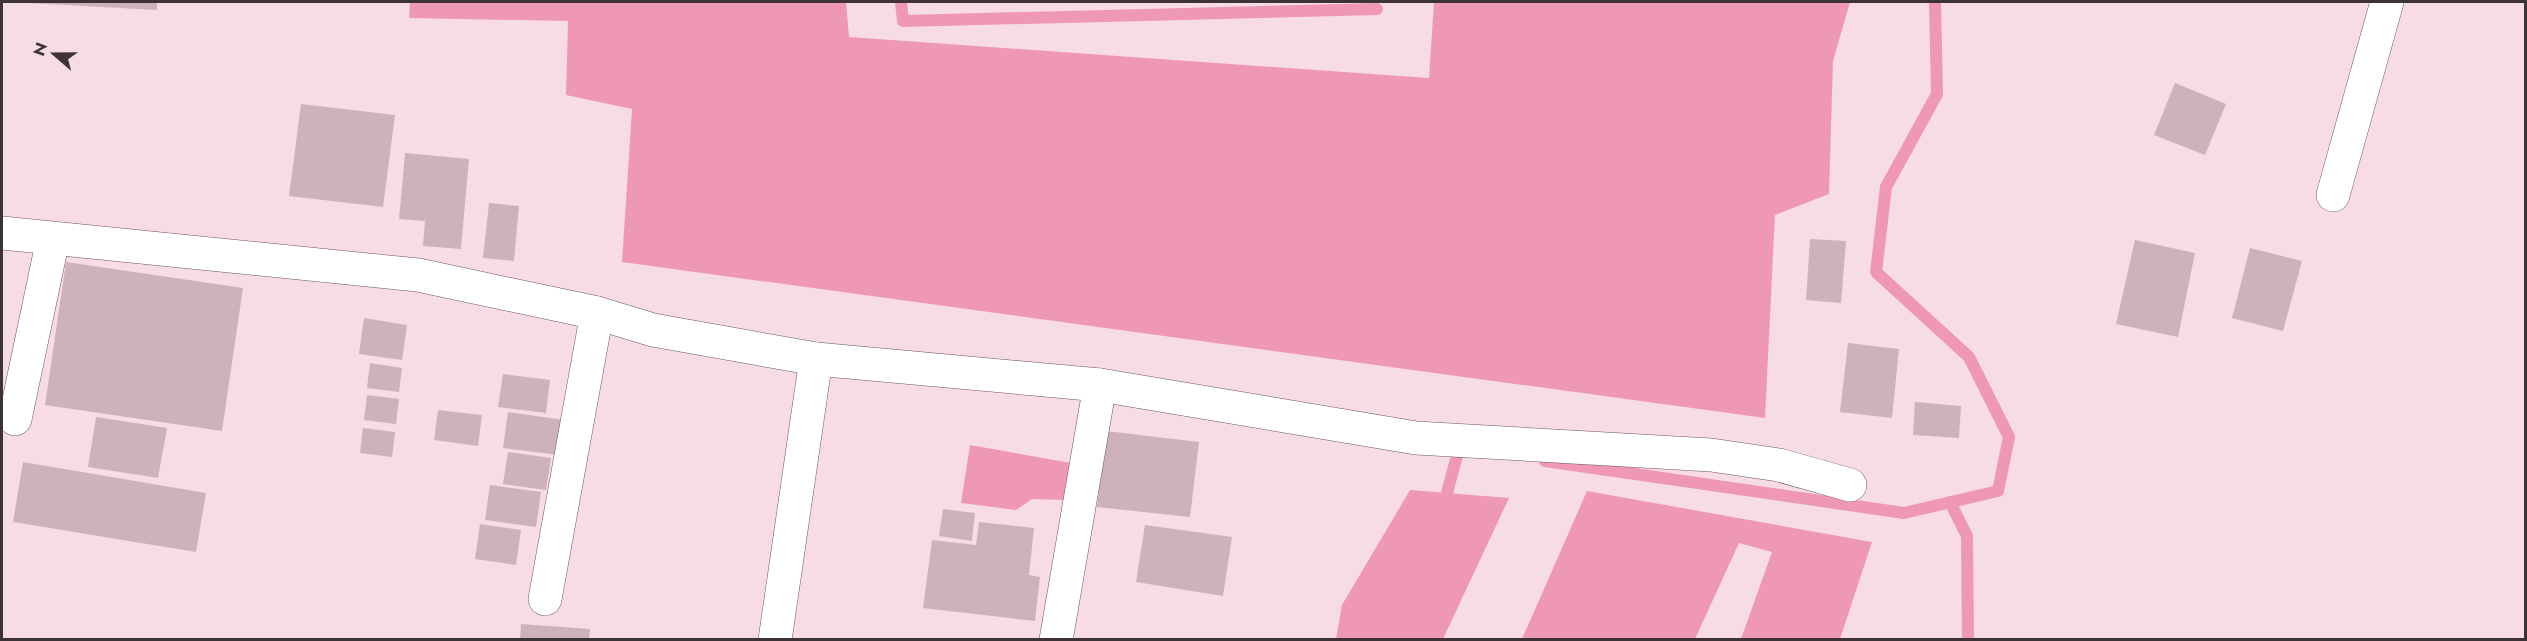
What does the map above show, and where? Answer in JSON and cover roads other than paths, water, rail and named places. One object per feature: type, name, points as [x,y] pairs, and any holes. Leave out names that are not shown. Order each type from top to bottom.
[{"type":"street","points":[[2333,195],[2387,2]]},
{"type":"street","points":[[2,233],[418,275],[597,313],[653,330],[816,359],[1100,385],[1416,438],[1711,455],[1779,465],[1850,485]]},
{"type":"street","points":[[15,419],[53,239]]},
{"type":"street","points":[[544,599],[597,313]]},
{"type":"street","points":[[775,639],[816,359]]},
{"type":"street","points":[[1056,639],[1100,385]]},
{"type":"waterway","points":[[901,2],[903,21],[1377,9]]},
{"type":"waterway","points":[[1545,461],[1904,513],[1998,491],[2009,437],[1969,357],[1876,272],[1886,187],[1937,94],[1935,2]]},
{"type":"waterway","points":[[1447,493],[1459,448],[1465,449]]},
{"type":"waterway","points":[[1950,502],[1967,536],[1968,640]]}]
